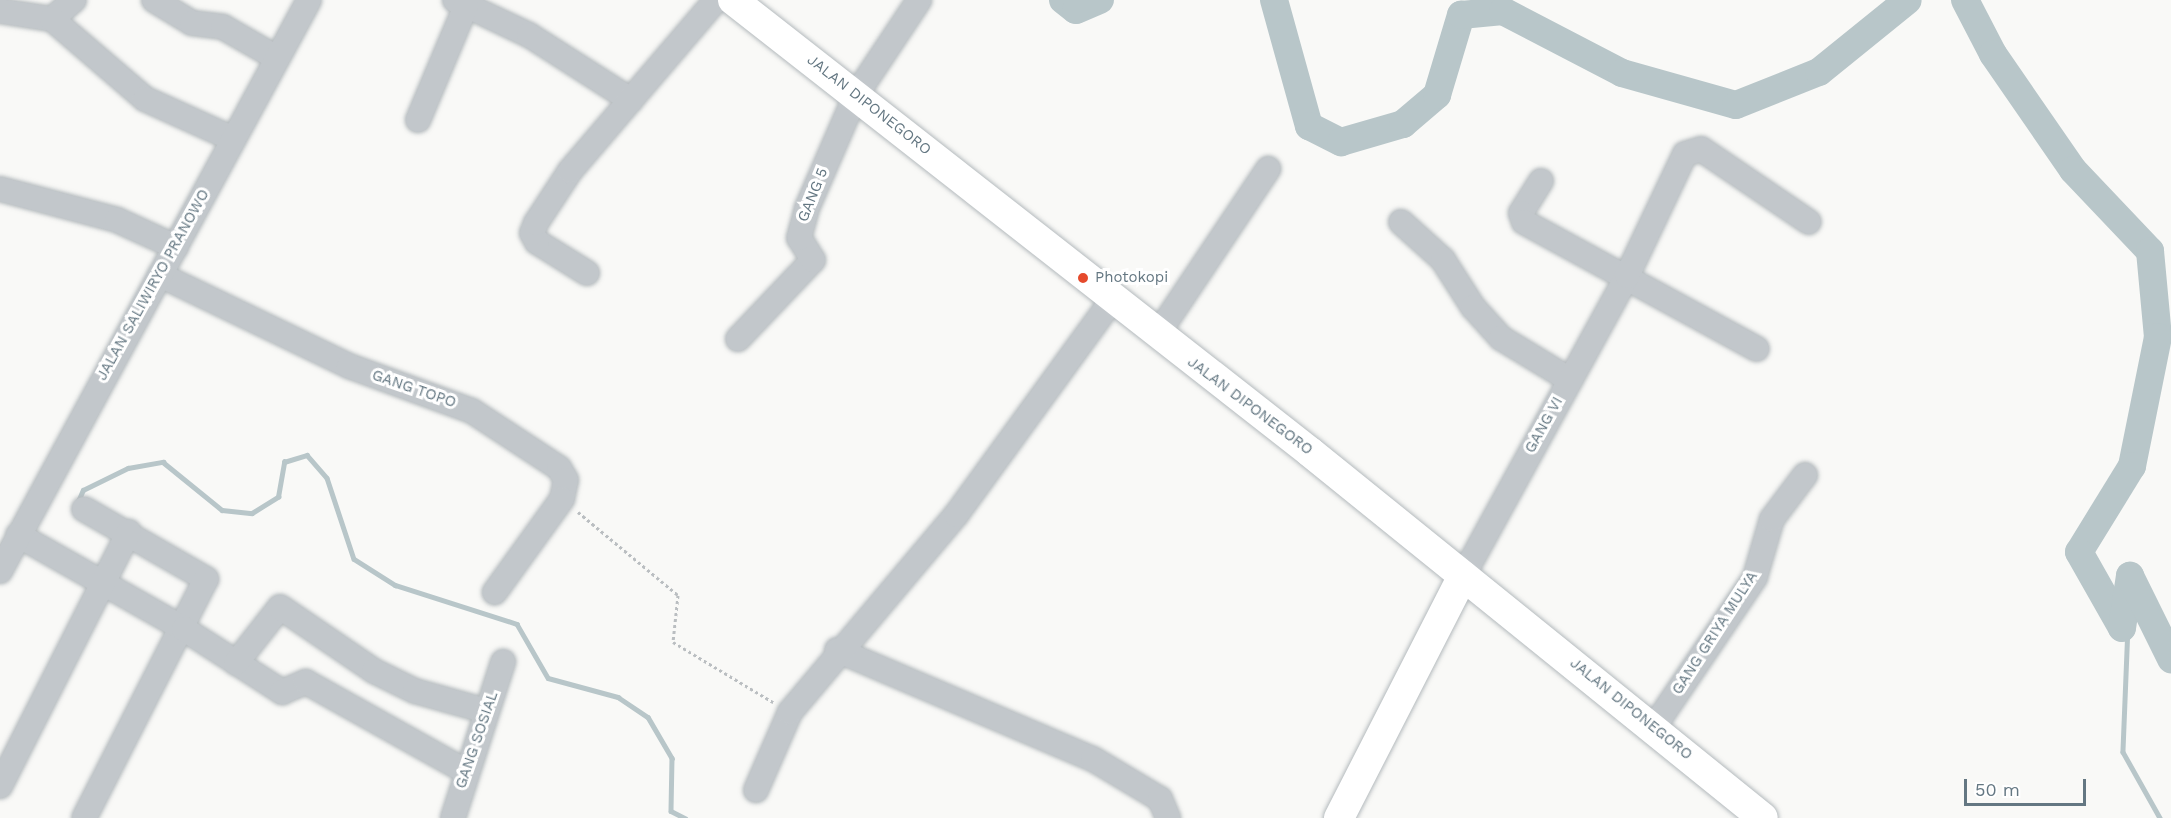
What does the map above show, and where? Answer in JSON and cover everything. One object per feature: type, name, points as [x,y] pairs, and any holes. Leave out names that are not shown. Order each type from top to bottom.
[{"type":"main road","name":"JALAN DIPONEGORO","points":[[733,0],[1654,727],[1763,818]]},
{"type":"main road","points":[[1339,818],[1463,576]]},
{"type":"street","points":[[52,19],[74,0]]},
{"type":"street","points":[[154,0],[192,23],[223,27],[277,58]]},
{"type":"street","name":"JALAN SALIWIRYO PRANOWO","points":[[0,571],[309,0]]},
{"type":"street","points":[[587,273],[532,234],[570,171],[716,0]]},
{"type":"street","points":[[856,95],[919,0]]},
{"type":"street","points":[[418,120],[460,3],[529,35],[630,100]]},
{"type":"street","points":[[0,11],[52,19],[145,99],[233,139]]},
{"type":"street","name":"GANG 5","points":[[738,339],[813,260],[799,238],[800,227],[856,95]]},
{"type":"street","name":"GANG VI","points":[[1463,576],[1627,276],[1668,184],[1691,148],[1701,149],[1809,222]]},
{"type":"street","points":[[1157,335],[1268,169]]},
{"type":"street","points":[[1541,181],[1521,213],[1524,222],[1627,276],[1757,349]]},
{"type":"street","points":[[0,189],[117,220],[176,247]]},
{"type":"street","points":[[1401,222],[1443,260],[1473,307],[1501,338],[1570,380]]},
{"type":"street","name":"GANG TOPO","points":[[160,274],[349,366],[441,396],[512,432],[563,473],[562,499]]},
{"type":"street","points":[[756,790],[790,712],[837,650],[890,597],[956,514],[1113,299]]},
{"type":"street","name":"GANG GRIYA MULYA","points":[[1654,727],[1755,577],[1772,519],[1805,475]]},
{"type":"street","points":[[495,592],[562,499]]},
{"type":"street","points":[[84,509],[129,532],[206,577],[184,629],[84,818]]},
{"type":"street","points":[[0,786],[129,532]]},
{"type":"street","points":[[18,535],[184,629],[282,692],[306,682],[465,771]]},
{"type":"street","points":[[236,663],[280,608],[374,671],[415,691],[486,711]]},
{"type":"street","points":[[837,650],[1094,759],[1160,799],[1168,818]]},
{"type":"street","name":"GANG SOSIAL","points":[[453,818],[465,771],[504,662]]},
{"type":"path","points":[[562,499],[678,595],[673,642],[790,712]]},
{"type":"waterway","points":[[1063,0],[1076,10],[1100,0]]},
{"type":"waterway","points":[[1274,0],[1309,126],[1341,142],[1403,124],[1437,95],[1461,15],[1503,11],[1622,73],[1736,105],[1819,72],[1908,0]]},
{"type":"waterway","points":[[1965,0],[1993,54],[2073,170],[2150,251],[2158,337],[2132,466],[2079,552],[2122,628],[2130,576],[2171,659]]},
{"type":"waterway","points":[[77,504],[83,490],[128,468],[163,462],[222,510],[252,513],[278,497],[284,462],[307,455],[327,478],[354,559],[395,585],[517,624],[548,678],[618,697],[648,717],[672,758],[671,811],[685,818]]},
{"type":"waterway","points":[[2130,576],[2123,752],[2160,818]]},
{"type":"place","name":"Photokopi","points":[[1083,278]]}]
